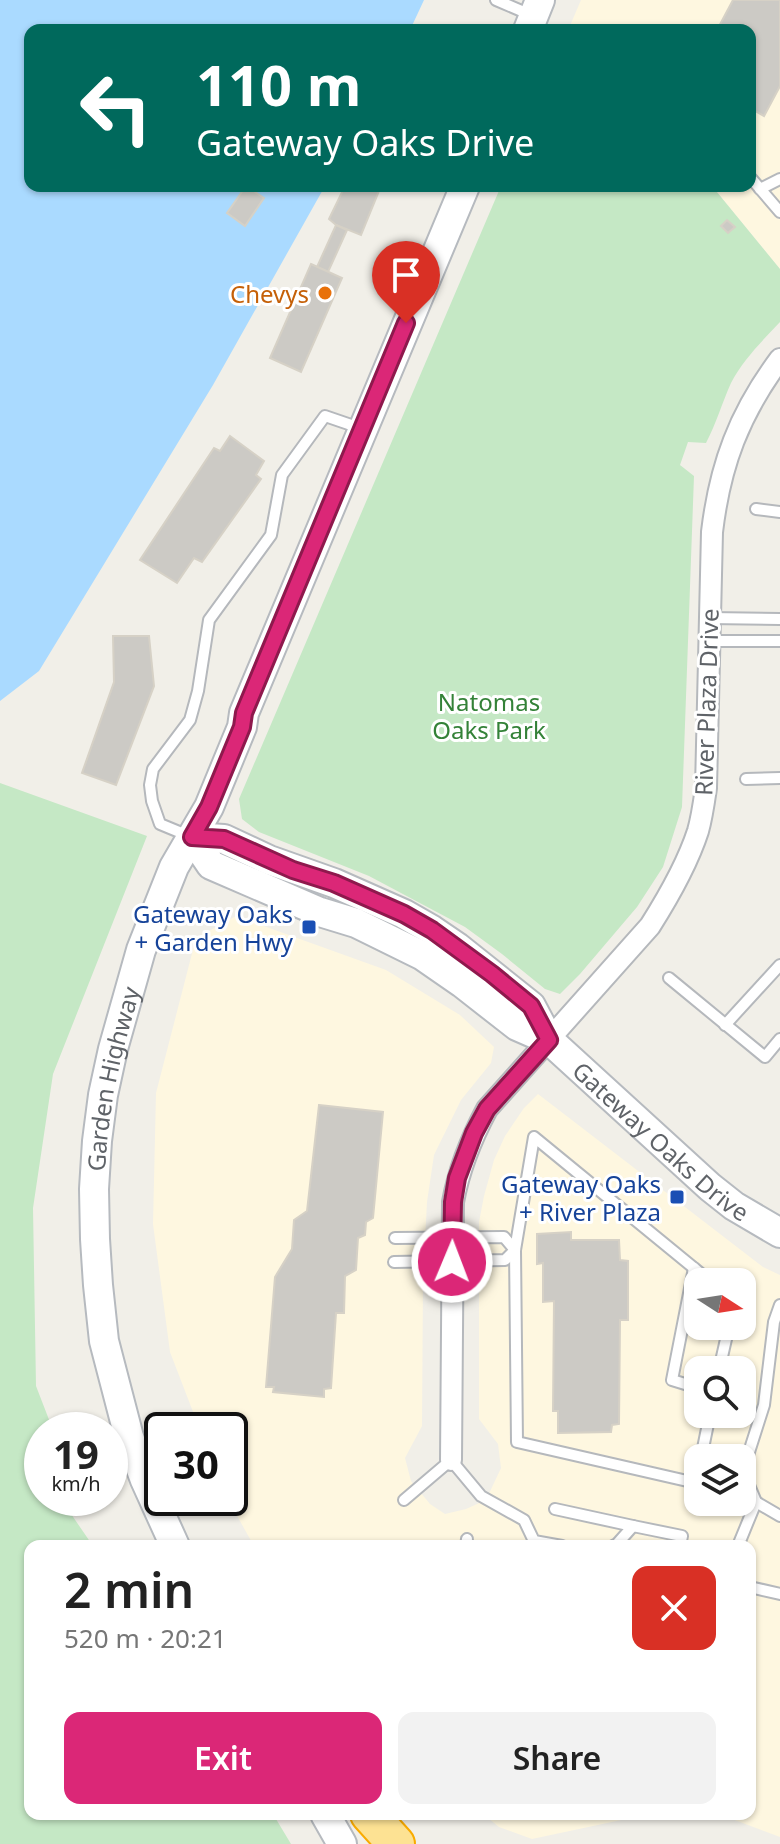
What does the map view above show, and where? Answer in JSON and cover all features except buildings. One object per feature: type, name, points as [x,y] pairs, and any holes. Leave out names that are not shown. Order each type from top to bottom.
[{"type":"highway","points":[[373,1820],[396,1844]]},
{"type":"main road","name":"Garden Highway","points":[[172,1540],[129,1437],[104,1341],[94,1189],[103,1095],[146,936],[174,867],[214,794],[242,727],[244,713],[462,192]]},
{"type":"main road","name":"Gateway Oaks Drive","points":[[192,837],[224,839],[293,870],[334,883],[432,930],[531,1006],[549,1040],[710,1187],[734,1206],[780,1233]]},
{"type":"main road","points":[[328,1820],[342,1844]]},
{"type":"main road","points":[[370,1820],[384,1844]]},
{"type":"street","name":"River Plaza Drive","points":[[451,1460],[453,1202],[457,1178],[487,1109],[650,926],[686,864],[699,828],[706,788],[709,618],[716,500],[723,469],[746,409],[780,359]]},
{"type":"lane","points":[[496,0],[534,15]]},
{"type":"lane","points":[[760,189],[780,179]]},
{"type":"lane","points":[[756,184],[780,212]]},
{"type":"lane","points":[[192,837],[160,824],[150,785],[153,769],[190,720],[198,691],[209,620],[271,535],[282,475],[325,416],[362,428]]},
{"type":"lane","points":[[756,509],[780,512]]},
{"type":"lane","points":[[709,618],[780,619]]},
{"type":"lane","points":[[709,641],[780,641]]},
{"type":"lane","points":[[746,779],[780,778]]},
{"type":"lane","points":[[725,1025],[780,965]]},
{"type":"lane","points":[[669,978],[765,1057],[780,1039]]},
{"type":"lane","points":[[684,1480],[517,1442],[515,1250],[534,1137],[694,1268]]},
{"type":"lane","points":[[395,1238],[504,1237],[515,1250]]},
{"type":"lane","points":[[394,1262],[505,1260],[515,1250]]},
{"type":"lane","points":[[752,1444],[764,1405],[774,1322],[780,1305]]},
{"type":"lane","points":[[684,1319],[672,1380],[684,1384]]},
{"type":"lane","points":[[404,1500],[451,1460],[481,1496],[524,1520],[534,1540]]},
{"type":"lane","points":[[756,1502],[780,1516]]},
{"type":"lane","points":[[555,1509],[682,1536],[681,1540]]},
{"type":"lane","points":[[740,1540],[750,1516]]},
{"type":"lane","points":[[621,1540],[633,1526]]},
{"type":"lane","points":[[756,1588],[780,1594]]},
{"type":"shaded area","points":[[581,0],[780,0],[780,269],[717,192],[756,192],[756,24],[571,24]]},
{"type":"shaded area","points":[[236,916],[386,970],[460,1015],[494,1047],[491,1063],[461,1100],[434,1155],[427,1202],[422,1426],[405,1458],[411,1481],[430,1504],[445,1514],[486,1500],[501,1468],[498,1444],[479,1419],[479,1222],[494,1160],[505,1136],[538,1094],[763,1267],[780,1275],[780,1837],[735,1820],[756,1820],[756,1540],[251,1540],[237,1516],[248,1516],[248,1412],[193,1412],[170,1352],[153,1224],[156,1093],[196,938]]},
{"type":"shaded area","points":[[490,1820],[621,1820],[532,1839],[499,1827]]},
{"type":"green space","name":"Natomas Oaks Park","points":[[498,192],[717,192],[780,269],[780,322],[753,351],[731,383],[706,443],[688,442],[680,465],[694,476],[682,807],[663,867],[637,907],[560,994],[545,989],[465,927],[369,876],[259,832],[242,819],[239,799]]},
{"type":"green space","points":[[0,783],[147,836],[53,1074],[33,1208],[36,1386],[46,1412],[24,1412],[24,1516],[72,1516],[89,1540],[24,1540],[24,1820],[277,1820],[291,1844],[0,1844]]},
{"type":"water","points":[[0,0],[424,0],[413,24],[24,24],[24,192],[322,192],[213,385],[39,671],[0,701]]},
{"type":"place","name":"Chevys","points":[[325,293]]},
{"type":"place","name":"Gateway Oaks + Garden Hwy","points":[[309,927]]},
{"type":"place","name":"Gateway Oaks + River Plaza","points":[[677,1197]]},
{"type":"route","points":[[406,323],[244,713],[242,727],[209,807],[192,837],[224,839],[404,914],[457,947],[531,1006],[549,1040],[487,1109],[474,1133],[457,1178],[453,1202],[452,1262]]}]
